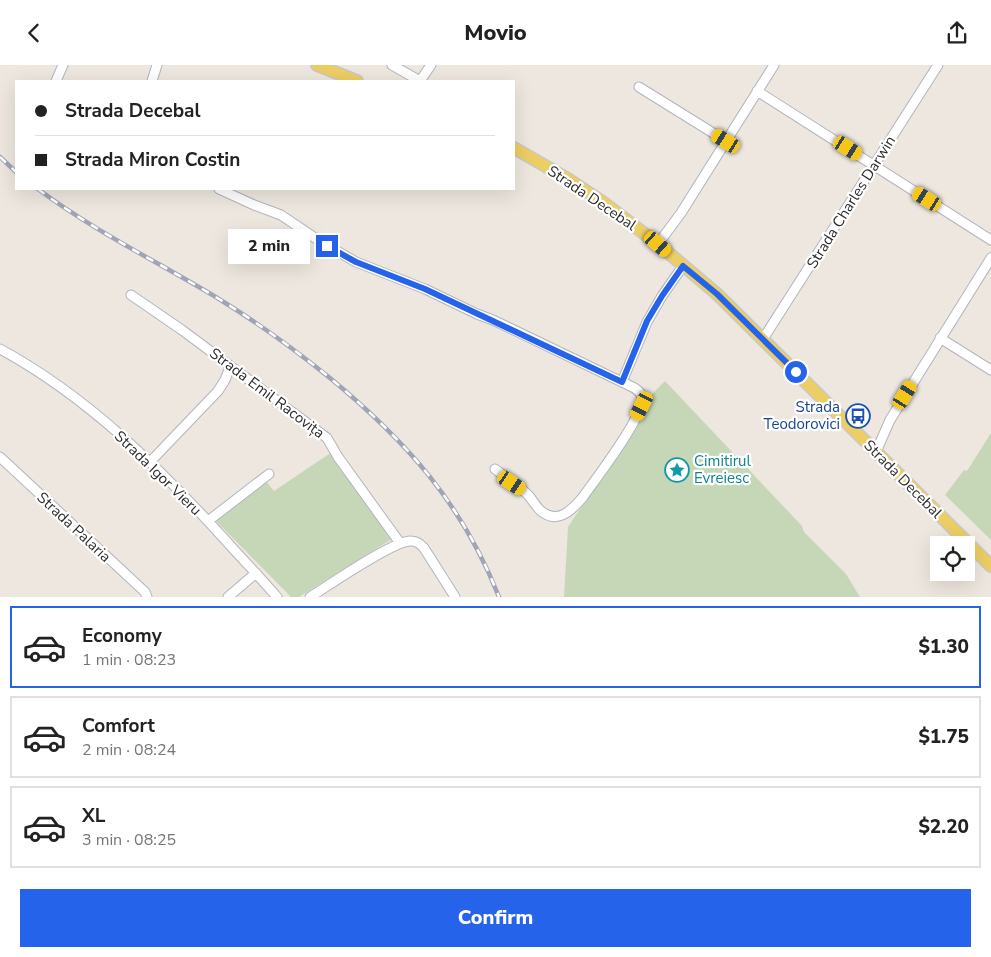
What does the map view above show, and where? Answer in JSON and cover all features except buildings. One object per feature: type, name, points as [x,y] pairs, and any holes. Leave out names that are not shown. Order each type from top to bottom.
[{"type":"main road","points":[[317,65],[354,80]]},
{"type":"main road","name":"Strada Decebal","points":[[515,149],[582,188],[658,244],[717,294],[991,566]]},
{"type":"street","points":[[56,80],[63,65]]},
{"type":"street","points":[[152,80],[157,65]]},
{"type":"street","points":[[392,65],[418,80]]},
{"type":"street","points":[[421,80],[431,65]]},
{"type":"street","points":[[658,244],[681,213],[774,65]]},
{"type":"street","name":"Strada Charles Darwin","points":[[763,339],[938,65]]},
{"type":"street","points":[[639,87],[726,141]]},
{"type":"street","points":[[757,91],[991,240]]},
{"type":"street","points":[[221,190],[281,215],[318,241],[356,262],[425,289],[639,391],[643,401],[634,423],[583,497],[574,508],[563,516],[554,517],[542,511],[528,494],[495,469]]},
{"type":"street","points":[[876,452],[890,420],[991,258]]},
{"type":"street","points":[[622,382],[647,321],[683,266]]},
{"type":"street","name":"Strada Emil Racovița","points":[[131,295],[182,330],[327,438],[338,457],[400,543]]},
{"type":"street","points":[[940,339],[991,370]]},
{"type":"street","name":"Strada Igor Vieru","points":[[0,349],[61,388],[134,446],[208,521],[277,597]]},
{"type":"street","points":[[150,461],[218,391],[230,367]]},
{"type":"street","name":"Strada Palaria","points":[[0,457],[145,592],[148,597]]},
{"type":"street","points":[[208,521],[269,474]]},
{"type":"street","points":[[310,597],[400,543],[410,540],[417,541],[429,556],[455,597]]},
{"type":"street","points":[[228,597],[256,573]]},
{"type":"green space","name":"Cimitirul Evreiesc","points":[[665,381],[802,526],[804,532],[846,574],[860,597],[564,597],[568,527],[642,416],[640,413],[653,393]]},
{"type":"green space","points":[[991,433],[991,540],[945,495],[964,470],[967,471]]},
{"type":"green space","points":[[332,452],[392,539],[299,597],[291,597],[215,520],[266,481],[274,491]]},
{"type":"railway","points":[[0,157],[15,171]]},
{"type":"railway","points":[[39,190],[81,219],[248,317],[303,357],[358,402],[407,450],[449,503],[468,532],[499,597]]},
{"type":"place","name":"Strada Teodorovici","points":[[858,416]]},
{"type":"place","name":"Cimitirul Evreiesc","points":[[677,470]]},
{"type":"route","points":[[327,246],[356,262],[454,302],[622,382],[647,321],[683,266],[717,294],[796,372]]}]
